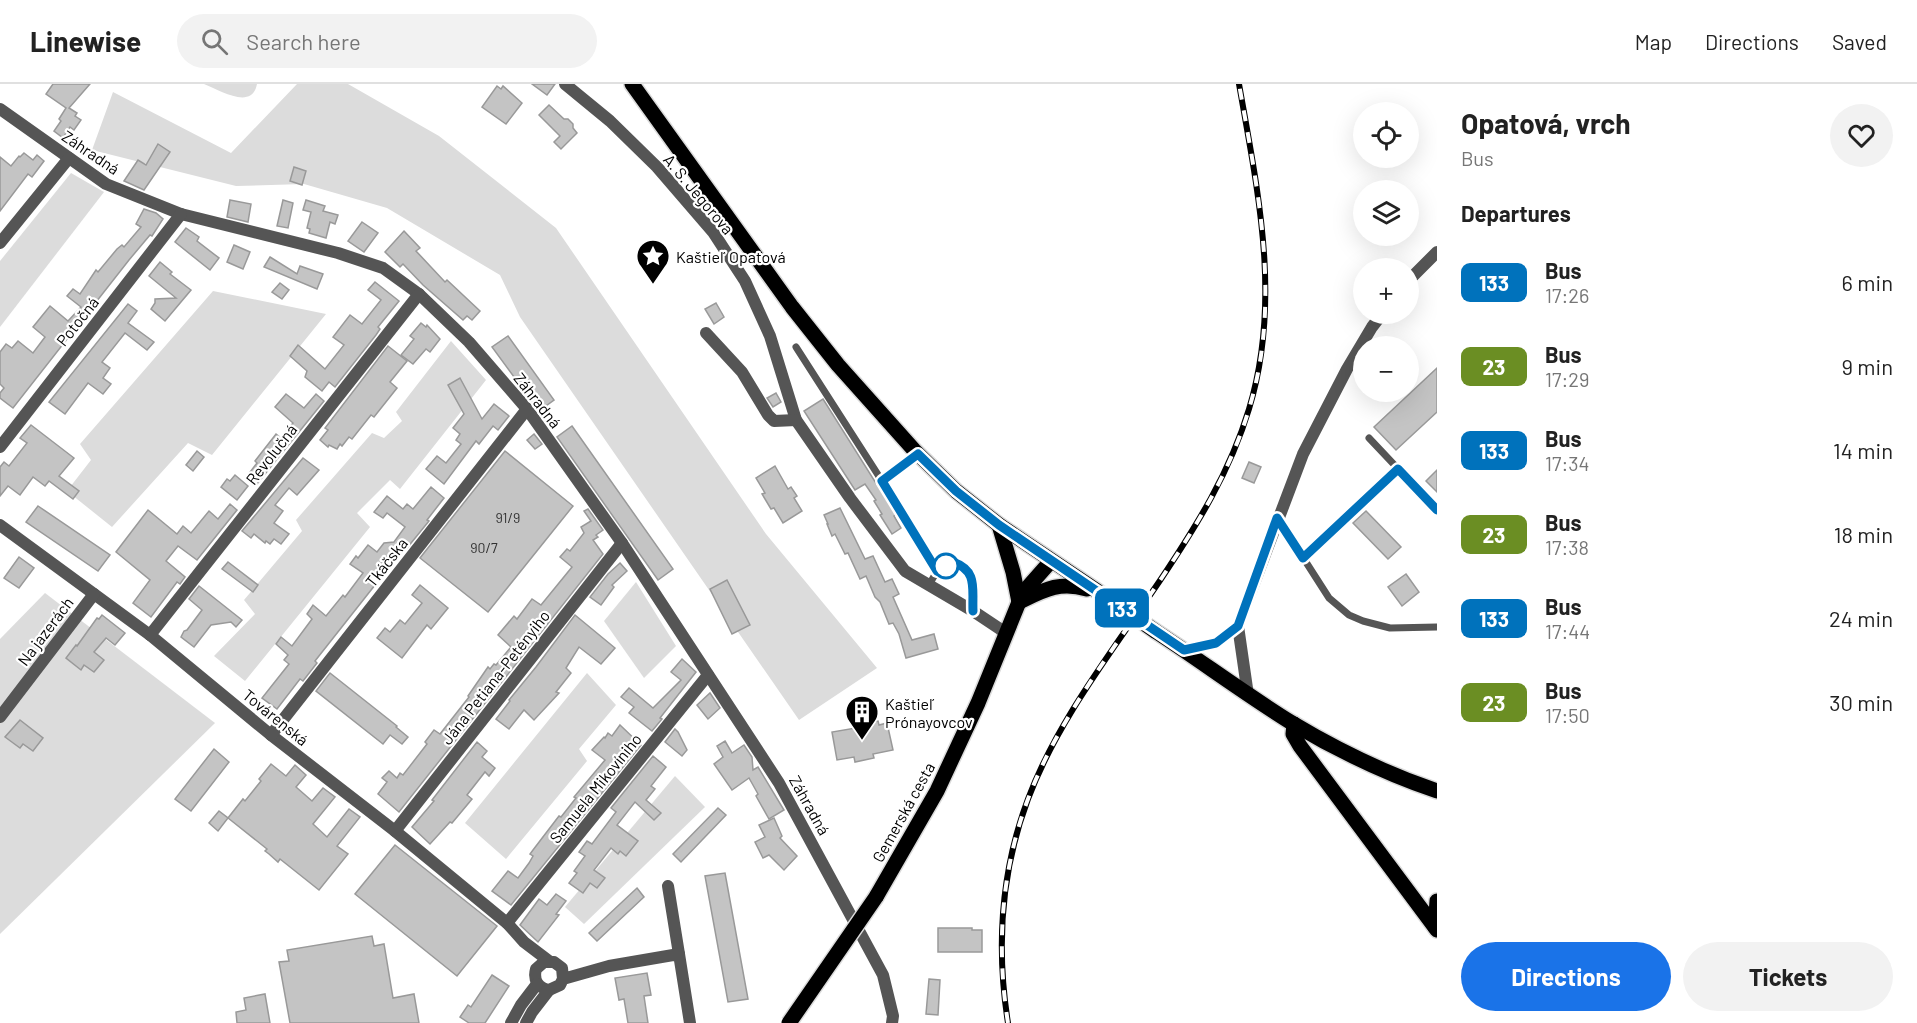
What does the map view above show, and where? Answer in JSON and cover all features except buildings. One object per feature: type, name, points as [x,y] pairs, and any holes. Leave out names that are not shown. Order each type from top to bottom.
[{"type":"main road","points":[[632,84],[792,307],[838,365],[918,454],[956,491],[999,525],[1051,561],[1294,724],[1369,763],[1437,791]]},
{"type":"main road","points":[[999,525],[1019,602],[1050,587],[1073,585],[1098,592]]},
{"type":"main road","name":"Gemerská cesta","points":[[789,1023],[876,897],[937,791],[978,703],[1019,602],[1028,587],[1051,561]]},
{"type":"main road","points":[[1294,724],[1293,734],[1300,746],[1436,929]]},
{"type":"main road","points":[[1436,929],[1437,901]]},
{"type":"street","name":"A. S. Jegorova","points":[[565,84],[610,122],[657,167],[712,232],[745,281],[771,336],[796,420],[850,498],[905,571],[1006,633]]},
{"type":"street","name":"Záhradná","points":[[0,109],[106,184],[181,214],[338,253],[383,268],[419,294],[469,342],[526,409],[622,543],[779,783],[883,975],[893,1016],[892,1023]]},
{"type":"street","points":[[0,243],[69,158]]},
{"type":"street","name":"Potočná","points":[[0,447],[181,214]]},
{"type":"street","points":[[1419,270],[1437,252]]},
{"type":"street","name":"Revolučná","points":[[150,635],[419,294]]},
{"type":"street","points":[[1248,695],[1238,626],[1303,454],[1347,369],[1374,324]]},
{"type":"street","points":[[706,333],[741,372],[774,421],[796,420]]},
{"type":"street","name":"Tkáčska","points":[[271,735],[526,409]]},
{"type":"street","name":"Továrenská","points":[[0,525],[150,635],[271,735],[507,923],[524,942],[549,961],[559,964],[562,974]]},
{"type":"street","name":"Jána Petiana-Petényiho","points":[[394,831],[622,543]]},
{"type":"street","name":"Na jazerách","points":[[0,717],[94,594]]},
{"type":"street","points":[[1184,650],[1216,643],[1238,626]]},
{"type":"street","name":"Samuela Mikovíniho","points":[[507,923],[708,675]]},
{"type":"street","points":[[668,886],[690,1023]]},
{"type":"street","name":"Továrenská","points":[[524,942],[536,969],[537,984]]},
{"type":"street","points":[[526,1023],[549,990],[555,988],[562,974],[679,954]]},
{"type":"street","points":[[536,969],[549,961]]},
{"type":"street","points":[[511,1023],[537,984],[549,990]]},
{"type":"lane","points":[[796,347],[937,571]]},
{"type":"lane","points":[[1369,438],[1437,510]]},
{"type":"lane","points":[[882,481],[918,454]]},
{"type":"lane","points":[[1303,558],[1398,469]]},
{"type":"lane","points":[[1277,518],[1329,597],[1349,615],[1390,628],[1437,627]]},
{"type":"lane","points":[[929,585],[937,571],[953,562],[964,566],[972,576],[973,611]]},
{"type":"shaded area","points":[[204,84],[257,84],[254,92],[242,97],[226,94]]},
{"type":"shaded area","points":[[297,84],[348,84],[439,136],[556,228],[766,534],[877,668],[799,720],[520,317],[500,275],[387,208],[304,184],[236,186],[92,150],[113,92],[231,153]]},
{"type":"shaded area","points":[[71,173],[104,192],[0,327],[0,261]]},
{"type":"shaded area","points":[[213,291],[326,314],[212,455],[188,443],[112,527],[67,491],[91,460],[80,444]]},
{"type":"shaded area","points":[[451,341],[486,380],[400,489],[390,480],[357,513],[370,527],[245,681],[214,656],[255,614],[244,600],[302,531],[296,520],[372,433],[384,438],[402,421],[396,412]]},
{"type":"shaded area","points":[[636,582],[676,646],[644,678],[604,621]]},
{"type":"shaded area","points":[[45,593],[215,723],[0,934],[0,639]]},
{"type":"shaded area","points":[[587,673],[616,705],[579,749],[587,761],[506,859],[465,823]]},
{"type":"shaded area","points":[[675,776],[705,807],[584,924],[565,907]]},
{"type":"railway","points":[[1008,1023],[1002,966],[1003,910],[1012,854],[1028,799],[1040,769],[1088,685],[1200,518],[1232,455],[1249,409],[1259,368],[1264,328],[1264,246],[1239,84]]},
{"type":"bus line","name":"133","points":[[973,611],[972,576],[964,566],[953,562],[937,571],[882,481],[918,454],[956,491],[999,525],[1184,650],[1216,643],[1238,626],[1277,518],[1303,558],[1398,469],[1437,510]]},
{"type":"place","name":"Kaštieľ Opatová","points":[[653,285]]},
{"type":"place","name":"Kaštieľ Prónayovcov","points":[[862,741]]}]
